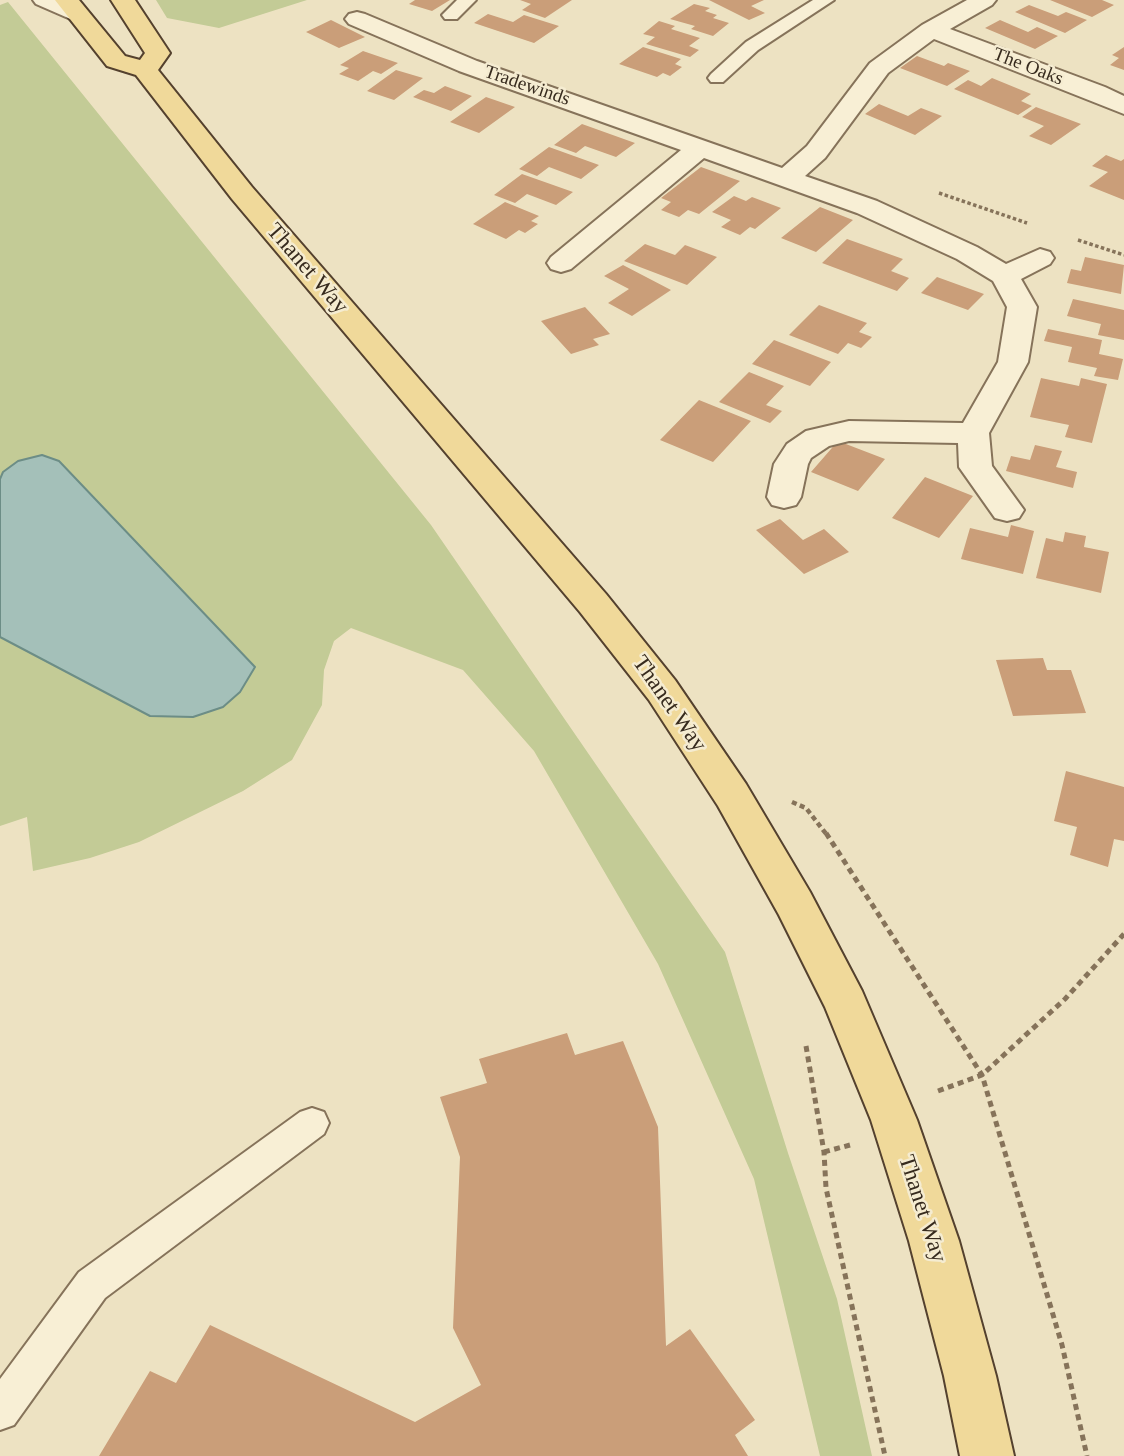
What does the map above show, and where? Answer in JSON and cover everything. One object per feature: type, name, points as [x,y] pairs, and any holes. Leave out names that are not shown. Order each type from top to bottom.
[{"type":"main road","points":[[124,0],[158,52],[145,70]]},
{"type":"main road","name":"Thanet Way","points":[[74,8],[117,61],[145,70],[233,183],[593,603],[662,690],[732,795],[795,904],[846,1005],[894,1120],[934,1241],[970,1376],[987,1456]]},
{"type":"street","points":[[788,177],[816,152],[879,68],[972,2]]},
{"type":"street","name":"Tradewinds","points":[[357,19],[468,66],[867,207],[967,253],[1005,276]]},
{"type":"street","name":"The Oaks","points":[[932,30],[1096,92],[1124,106]]},
{"type":"street","points":[[561,263],[701,147]]},
{"type":"street","points":[[1007,510],[976,467],[973,433],[1013,362],[1022,307],[1005,276],[1040,258]]},
{"type":"street","points":[[783,497],[791,464],[799,451],[818,438],[849,431],[973,433]]},
{"type":"lane","points":[[42,0],[74,8]]},
{"type":"lane","points":[[451,15],[467,0]]},
{"type":"lane","points":[[717,78],[752,46],[825,0]]},
{"type":"lane","points":[[0,1411],[92,1285],[312,1123]]},
{"type":"path","points":[[932,191],[1034,225]]},
{"type":"path","points":[[1073,238],[1124,255]]},
{"type":"path","points":[[732,795],[789,801],[806,808],[819,822],[982,1075],[1062,1345],[1087,1456]]},
{"type":"path","points":[[982,1075],[1065,999],[1124,934]]},
{"type":"path","points":[[824,1152],[826,1188],[885,1456]]},
{"type":"green space","points":[[156,0],[307,0],[219,28],[167,18]]},
{"type":"green space","points":[[8,2],[431,525],[725,952],[837,1299],[872,1456],[820,1456],[754,1179],[658,964],[534,751],[463,670],[351,628],[334,641],[324,670],[322,705],[292,760],[243,791],[139,842],[90,858],[33,871],[27,817],[0,826],[0,5]]},
{"type":"water","points":[[42,455],[59,461],[255,667],[240,692],[223,707],[193,717],[150,716],[0,637],[0,479],[3,472],[18,461]]},
{"type":"building","points":[[415,0],[450,0],[432,11],[409,4]]},
{"type":"building","points":[[520,0],[572,0],[545,18],[522,10],[531,4]]},
{"type":"building","points":[[709,0],[764,0],[751,6],[765,13],[749,20]]},
{"type":"building","points":[[1050,0],[1102,0],[1114,5],[1092,17]]},
{"type":"building","points":[[694,4],[710,8],[705,11],[717,15],[713,18],[729,23],[713,36],[691,29],[695,26],[670,19]]},
{"type":"building","points":[[1029,5],[1058,16],[1066,12],[1087,20],[1065,33],[1015,12]]},
{"type":"building","points":[[488,14],[513,22],[524,15],[559,26],[534,43],[474,23]]},
{"type":"building","points":[[331,20],[365,37],[339,48],[306,32]]},
{"type":"building","points":[[1000,20],[1028,32],[1037,27],[1058,36],[1035,49],[985,28]]},
{"type":"building","points":[[659,21],[675,26],[671,29],[700,38],[689,46],[699,50],[690,57],[646,44],[655,37],[643,34]]},
{"type":"building","points":[[643,47],[681,59],[675,64],[682,67],[670,76],[663,73],[657,77],[619,64]]},
{"type":"building","points":[[1124,47],[1124,70],[1110,65],[1119,58],[1112,55]]},
{"type":"building","points":[[363,51],[398,63],[381,74],[373,71],[358,81],[339,74],[349,68],[340,65]]},
{"type":"building","points":[[917,56],[944,66],[948,63],[970,71],[947,86],[900,68]]},
{"type":"building","points":[[396,70],[423,78],[394,100],[367,91]]},
{"type":"building","points":[[992,78],[1031,94],[1021,101],[1032,106],[1018,115],[954,89],[968,80],[981,86]]},
{"type":"building","points":[[445,86],[472,96],[451,111],[413,97],[424,90],[434,93]]},
{"type":"building","points":[[486,97],[515,107],[479,133],[450,122]]},
{"type":"building","points":[[879,104],[908,116],[921,108],[942,116],[915,135],[865,114]]},
{"type":"building","points":[[1036,107],[1081,124],[1051,145],[1029,136],[1044,126],[1022,117]]},
{"type":"building","points":[[582,124],[635,143],[616,157],[585,146],[576,153],[554,145]]},
{"type":"building","points":[[549,147],[599,165],[581,179],[549,167],[537,176],[519,169]]},
{"type":"building","points":[[1106,155],[1121,161],[1124,159],[1124,200],[1089,186],[1108,172],[1092,166]]},
{"type":"building","points":[[701,167],[740,181],[699,214],[688,210],[679,217],[661,210],[671,202],[661,198]]},
{"type":"building","points":[[522,174],[573,192],[556,205],[527,194],[515,203],[494,195]]},
{"type":"building","points":[[734,196],[746,201],[752,197],[781,208],[755,229],[750,227],[740,235],[721,227],[731,220],[712,212]]},
{"type":"building","points":[[505,202],[539,216],[531,221],[538,224],[525,233],[519,230],[506,239],[473,224]]},
{"type":"building","points":[[820,207],[853,220],[816,252],[781,238]]},
{"type":"building","points":[[847,239],[903,259],[891,271],[909,278],[897,291],[822,263]]},
{"type":"building","points":[[645,244],[675,255],[685,245],[717,257],[687,285],[624,261]]},
{"type":"building","points":[[1085,257],[1124,265],[1121,294],[1067,283],[1071,269],[1081,271]]},
{"type":"building","points":[[623,265],[671,290],[632,316],[608,303],[629,289],[604,276]]},
{"type":"building","points":[[937,277],[984,294],[968,310],[921,293]]},
{"type":"building","points":[[1073,299],[1124,310],[1124,340],[1098,335],[1101,324],[1067,316]]},
{"type":"building","points":[[819,305],[867,323],[859,332],[872,337],[861,348],[848,343],[838,354],[789,335]]},
{"type":"building","points":[[585,307],[610,334],[593,339],[599,345],[571,354],[541,321]]},
{"type":"building","points":[[1048,329],[1102,340],[1099,354],[1123,359],[1118,380],[1094,376],[1097,368],[1068,362],[1072,347],[1044,341]]},
{"type":"building","points":[[774,340],[831,362],[810,386],[752,364]]},
{"type":"building","points":[[749,372],[784,386],[766,405],[782,411],[770,423],[719,402]]},
{"type":"building","points":[[1041,378],[1079,386],[1081,378],[1107,384],[1092,443],[1065,437],[1069,425],[1030,417]]},
{"type":"building","points":[[699,400],[751,421],[713,462],[660,440]]},
{"type":"building","points":[[838,441],[885,459],[858,491],[811,472]]},
{"type":"building","points":[[1035,445],[1062,451],[1056,467],[1077,472],[1073,488],[1006,471],[1011,456],[1030,460]]},
{"type":"building","points":[[925,477],[973,496],[939,538],[892,518]]},
{"type":"building","points":[[780,519],[803,540],[824,529],[849,552],[804,574],[756,530]]},
{"type":"building","points":[[1011,525],[1034,531],[1023,574],[961,559],[970,528],[1008,537]]},
{"type":"building","points":[[1065,532],[1086,536],[1084,547],[1109,552],[1101,593],[1036,578],[1046,538],[1063,542]]},
{"type":"building","points":[[1043,658],[1047,670],[1071,670],[1086,713],[1013,716],[996,660]]},
{"type":"building","points":[[1066,771],[1124,787],[1124,841],[1114,839],[1108,867],[1070,855],[1077,827],[1054,821]]},
{"type":"building","points":[[567,1033],[575,1055],[623,1041],[658,1127],[666,1346],[690,1329],[755,1420],[735,1435],[748,1456],[99,1456],[150,1371],[176,1383],[210,1325],[415,1422],[481,1385],[453,1328],[460,1157],[440,1097],[487,1083],[479,1059]]}]
